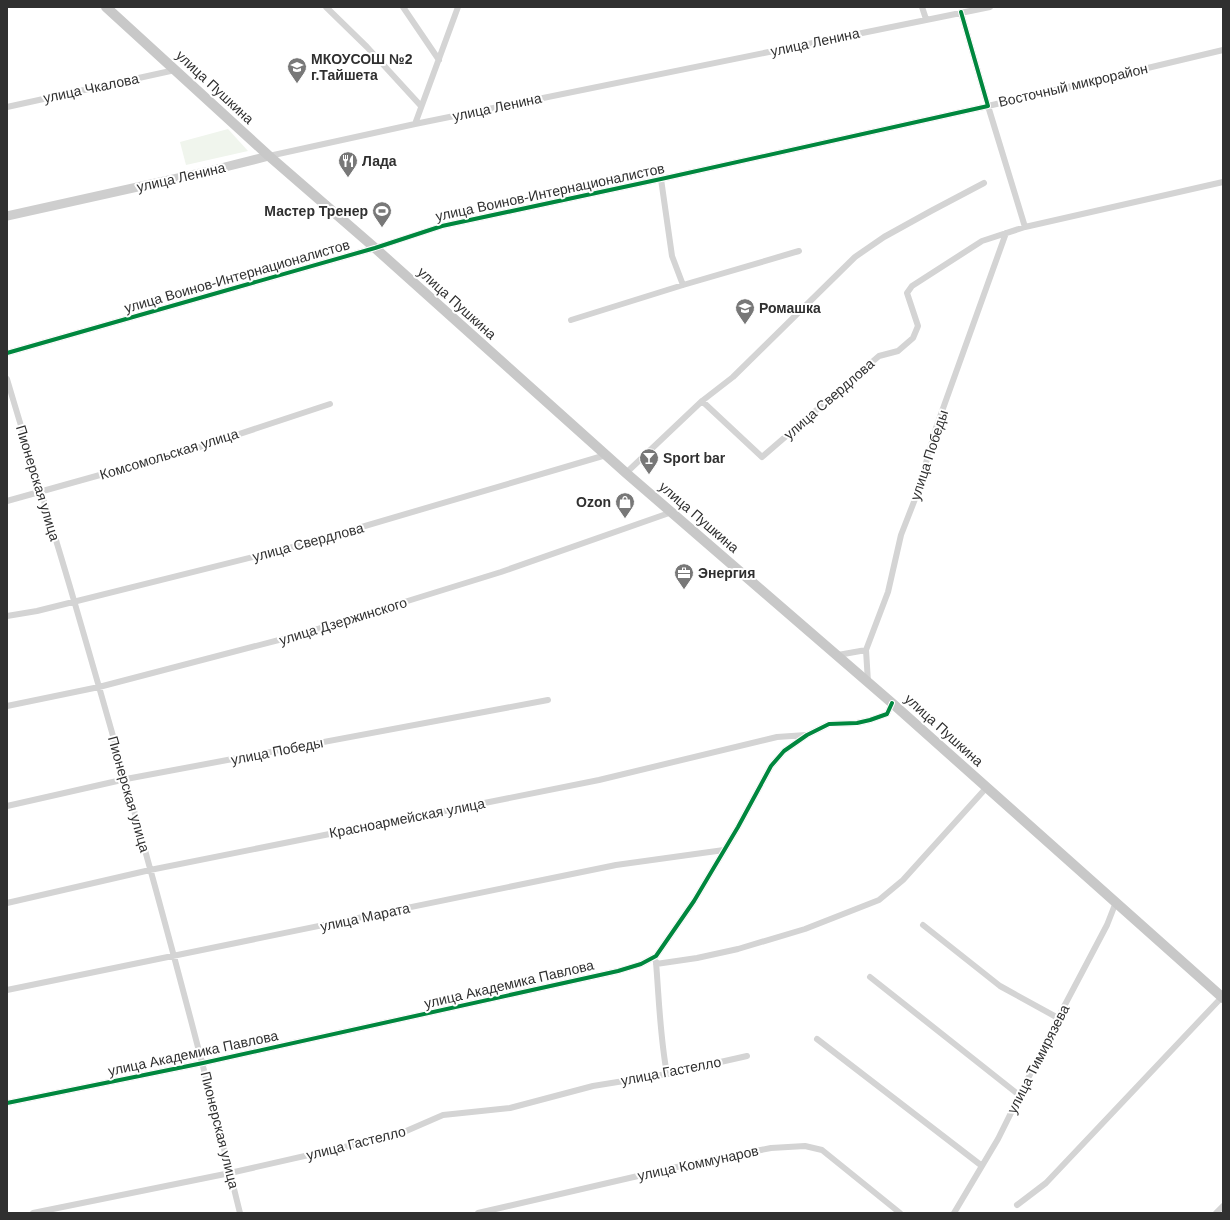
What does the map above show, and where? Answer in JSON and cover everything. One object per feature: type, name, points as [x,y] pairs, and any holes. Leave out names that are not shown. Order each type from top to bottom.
[{"type":"main road","name":"улица Пушкина","points":[[106,7],[269,156],[375,248],[626,473],[838,655],[1223,998]]},
{"type":"main road","name":"улица Ленина","points":[[7,216],[205,172],[269,156]]},
{"type":"street","points":[[326,7],[367,47],[421,106]]},
{"type":"street","points":[[403,7],[439,60]]},
{"type":"street","points":[[415,124],[458,7]]},
{"type":"street","points":[[922,7],[926,19]]},
{"type":"street","name":"улица Ленина","points":[[269,156],[415,124],[990,7]]},
{"type":"street","points":[[961,12],[988,106]]},
{"type":"street","name":"Восточный микрорайон","points":[[1025,227],[988,106],[1223,50]]},
{"type":"street","name":"улица Чкалова","points":[[7,106],[176,70]]},
{"type":"street","name":"улица Воинов-Интернационалистов","points":[[7,354],[375,248],[442,226],[988,106]]},
{"type":"street","points":[[660,179],[672,256],[683,285]]},
{"type":"street","points":[[1025,227],[1223,182]]},
{"type":"street","points":[[626,473],[702,401],[733,377],[855,257],[884,237],[984,183]]},
{"type":"street","name":"улица Свердлова","points":[[702,401],[762,457],[879,356],[898,351],[913,338],[918,326],[907,293],[912,286],[982,241],[1025,227]]},
{"type":"street","name":"улица Победы","points":[[866,650],[888,592],[901,535],[917,494],[936,428],[1006,233]]},
{"type":"street","points":[[571,320],[799,251]]},
{"type":"street","name":"Пионерская улица","points":[[7,378],[126,780],[203,1063],[240,1213]]},
{"type":"street","name":"Комсомольская улица","points":[[7,501],[200,447],[330,404]]},
{"type":"street","name":"улица Свердлова","points":[[7,616],[37,611],[297,546],[606,455]]},
{"type":"street","name":"улица Дзержинского","points":[[7,706],[99,687],[298,635],[501,572],[672,512]]},
{"type":"street","points":[[838,655],[866,650],[868,682]]},
{"type":"street","name":"улица Победы","points":[[7,806],[126,780],[548,700]]},
{"type":"street","name":"улица Академика Павлова","points":[[7,1103],[203,1063],[618,971],[641,964],[656,956],[694,901],[738,827],[771,766],[784,751],[808,735],[829,724],[858,723],[887,714],[892,703]]},
{"type":"street","name":"Красноармейская улица","points":[[7,903],[150,870],[599,780],[777,737],[808,735]]},
{"type":"street","points":[[656,964],[697,958],[738,949],[805,929],[879,900],[903,880],[987,787]]},
{"type":"street","name":"улица Марата","points":[[7,990],[616,865],[724,850]]},
{"type":"street","name":"улица Тимирязева","points":[[954,1213],[998,1139],[1058,1018],[1107,925],[1116,902]]},
{"type":"street","points":[[923,925],[1000,986],[1058,1018]]},
{"type":"street","points":[[656,956],[662,1046],[666,1074]]},
{"type":"street","points":[[870,976],[1019,1095]]},
{"type":"street","points":[[1017,1205],[1046,1183],[1223,998]]},
{"type":"street","points":[[817,1039],[982,1166]]},
{"type":"street","name":"улица Гастелло","points":[[33,1213],[230,1173],[396,1135],[443,1115],[510,1108],[593,1086],[666,1074],[747,1056]]},
{"type":"street","name":"улица Коммунаров","points":[[478,1213],[694,1163],[772,1148],[805,1146],[822,1150],[900,1213]]},
{"type":"street","points":[[1216,1213],[1223,1206]]},
{"type":"shaded area","points":[[228,129],[248,151],[186,165],[180,142]]},
{"type":"cycle path","points":[[7,353],[375,248],[442,226],[988,106],[961,12]]},
{"type":"cycle path","points":[[7,1103],[203,1063],[618,971],[641,964],[656,956],[694,901],[738,827],[771,766],[784,751],[807,735],[829,724],[857,723],[887,714],[892,703]]},
{"type":"place","name":"МКОУСОШ №2 г.Тайшета","points":[[297,84]]},
{"type":"place","name":"Лада","points":[[348,178]]},
{"type":"place","name":"Мастер Тренер","points":[[382,228]]},
{"type":"place","name":"Ромашка","points":[[745,325]]},
{"type":"place","name":"Sport bar","points":[[649,475]]},
{"type":"place","name":"Ozon","points":[[625,519]]},
{"type":"place","name":"Энергия","points":[[684,590]]}]
